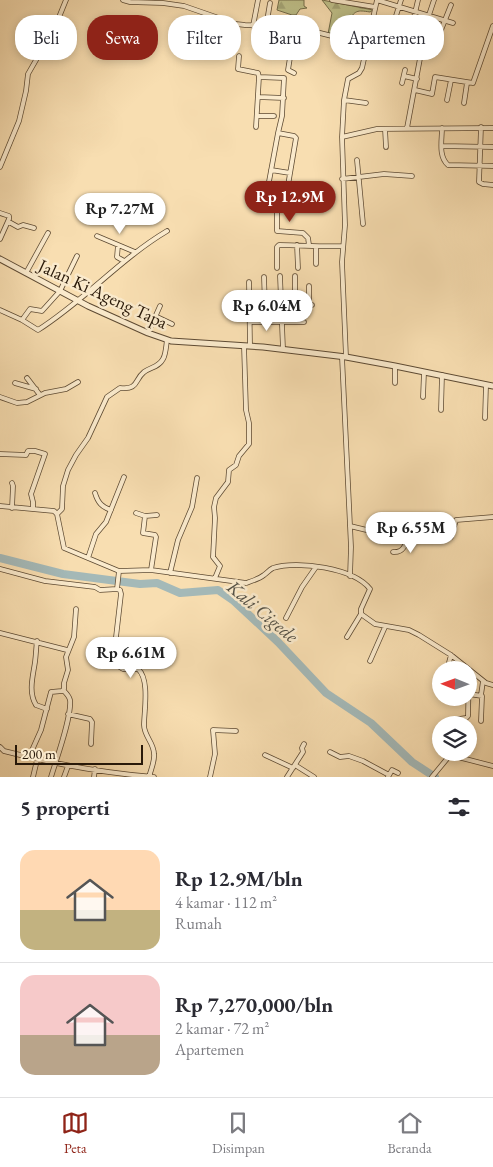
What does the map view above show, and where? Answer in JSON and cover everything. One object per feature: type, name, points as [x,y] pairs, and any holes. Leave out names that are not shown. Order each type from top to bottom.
[{"type":"street","points":[[0,167],[19,121],[28,74],[55,26],[66,0]]},
{"type":"street","points":[[123,0],[184,6],[236,24],[251,26]]},
{"type":"street","points":[[255,15],[258,0]]},
{"type":"street","points":[[332,0],[375,7]]},
{"type":"street","points":[[373,15],[377,0],[429,15],[434,0]]},
{"type":"street","points":[[396,15],[401,0]]},
{"type":"street","points":[[418,0],[412,26],[437,36],[450,4]]},
{"type":"street","points":[[268,15],[270,3]]},
{"type":"street","points":[[445,20],[452,23]]},
{"type":"street","points":[[415,90],[432,94],[435,77],[473,83],[493,26]]},
{"type":"street","points":[[239,60],[238,69],[258,73],[256,127]]},
{"type":"street","points":[[290,60],[288,70],[294,73]]},
{"type":"street","points":[[350,576],[342,262],[345,225],[342,137],[344,100],[348,79],[360,71],[363,60]]},
{"type":"street","points":[[408,128],[420,60]]},
{"type":"street","points":[[402,83],[404,70]]},
{"type":"street","points":[[404,76],[417,79]]},
{"type":"street","points":[[259,77],[284,78],[282,116],[278,133],[265,203],[283,206],[296,137],[278,133]]},
{"type":"street","points":[[448,100],[451,80]]},
{"type":"street","points":[[464,103],[467,83]]},
{"type":"street","points":[[258,97],[284,98]]},
{"type":"street","points":[[344,100],[366,103]]},
{"type":"street","points":[[257,116],[274,116]]},
{"type":"street","points":[[481,127],[480,183],[493,185]]},
{"type":"street","points":[[442,128],[443,158],[448,165],[493,166]]},
{"type":"street","points":[[342,137],[367,130],[493,128]]},
{"type":"street","points":[[385,129],[386,147]]},
{"type":"street","points":[[442,146],[493,147]]},
{"type":"street","points":[[357,160],[363,224]]},
{"type":"street","points":[[271,170],[290,173]]},
{"type":"street","points":[[342,179],[384,174],[412,176]]},
{"type":"street","points":[[277,206],[277,231],[303,233],[308,238],[309,245]]},
{"type":"street","points":[[0,213],[9,216],[9,222],[0,239]]},
{"type":"street","points":[[9,222],[18,227],[23,225],[34,228]]},
{"type":"street","points":[[0,310],[38,330],[135,252],[167,231]]},
{"type":"street","points":[[26,273],[48,232]]},
{"type":"street","points":[[97,236],[135,252]]},
{"type":"street","points":[[118,245],[117,257],[124,261]]},
{"type":"street","points":[[297,245],[298,268]]},
{"type":"street","points":[[278,268],[278,246],[343,246]]},
{"type":"street","points":[[316,247],[316,264]]},
{"type":"street","points":[[22,320],[29,310],[42,311],[60,291],[77,256]]},
{"type":"street","name":"Jalan Ki Ageng Tapa","points":[[0,258],[77,300],[167,340],[185,343],[283,349],[344,357],[493,386]]},
{"type":"street","points":[[280,276],[283,349]]},
{"type":"street","points":[[295,276],[296,305]]},
{"type":"street","points":[[264,277],[265,306]]},
{"type":"street","points":[[215,578],[220,566],[213,557],[215,501],[228,482],[229,470],[236,465],[239,456],[249,444],[249,423],[246,410],[247,346],[250,322],[249,282]]},
{"type":"street","points":[[249,306],[311,305],[309,286]]},
{"type":"street","points":[[148,333],[160,306]]},
{"type":"street","points":[[155,316],[172,324]]},
{"type":"street","points":[[250,322],[304,322]]},
{"type":"street","points":[[56,514],[63,508],[63,486],[68,470],[88,438],[107,397],[120,388],[128,389],[133,386],[142,373],[159,365],[164,358],[167,340]]},
{"type":"street","points":[[394,383],[395,366]]},
{"type":"street","points":[[423,397],[424,372]]},
{"type":"street","points":[[442,375],[442,410]]},
{"type":"street","points":[[27,378],[40,395]]},
{"type":"street","points":[[0,397],[19,403],[49,392],[66,389],[78,382]]},
{"type":"street","points":[[15,383],[36,389]]},
{"type":"street","points":[[485,418],[486,385]]},
{"type":"street","points":[[0,454],[26,455],[28,451],[33,451],[45,454],[31,494],[33,509]]},
{"type":"street","points":[[88,558],[96,534],[106,522],[124,478]]},
{"type":"street","points":[[170,573],[178,540],[192,507],[197,478]]},
{"type":"street","points":[[12,484],[12,508]]},
{"type":"street","points":[[95,493],[98,502],[104,508],[111,510]]},
{"type":"street","points":[[0,506],[54,511],[64,548],[119,572],[151,570],[246,583],[260,578],[271,569],[296,565],[316,567],[350,576],[370,589],[361,607],[361,614],[347,636]]},
{"type":"street","points":[[136,513],[145,516],[157,515]]},
{"type":"street","points":[[145,516],[143,533],[156,537],[151,570]]},
{"type":"street","points":[[350,526],[379,533],[409,530],[451,537],[456,520],[493,518]]},
{"type":"street","points":[[393,552],[403,550],[409,530]]},
{"type":"street","points":[[286,618],[316,567]]},
{"type":"street","points":[[0,569],[45,580],[95,587],[100,590],[118,587]]},
{"type":"street","points":[[119,572],[118,587],[121,594],[113,663],[123,669],[138,669],[142,673],[146,696],[144,728],[154,753],[149,777]]},
{"type":"street","points":[[52,777],[68,714],[70,699],[64,691],[68,670],[66,657],[67,650],[74,637],[76,610]]},
{"type":"street","points":[[361,614],[375,624],[414,632],[459,661]]},
{"type":"street","points":[[370,661],[385,627]]},
{"type":"street","points":[[0,633],[67,650]]},
{"type":"street","points":[[37,641],[35,663],[31,677],[33,698],[36,705],[47,709]]},
{"type":"street","points":[[449,661],[451,655]]},
{"type":"street","points":[[478,677],[493,685]]},
{"type":"street","points":[[481,721],[483,681]]},
{"type":"street","points":[[29,758],[41,730],[51,692],[64,691]]},
{"type":"street","points":[[478,695],[482,695]]},
{"type":"street","points":[[68,714],[87,717],[92,720],[92,744]]},
{"type":"street","points":[[210,777],[215,754],[213,729],[236,731]]},
{"type":"street","points":[[287,777],[304,752],[302,748],[304,744]]},
{"type":"street","points":[[0,747],[29,758],[55,764],[126,775],[154,777]]},
{"type":"street","points":[[330,752],[340,757],[349,756],[363,761],[389,776],[392,770],[398,773]]},
{"type":"street","points":[[265,755],[313,777]]},
{"type":"street","points":[[33,777],[37,760]]},
{"type":"street","points":[[432,777],[444,761]]},
{"type":"street","points":[[475,761],[493,766]]},
{"type":"street","points":[[64,777],[68,766]]},
{"type":"street","points":[[94,777],[95,769]]},
{"type":"green space","points":[[279,0],[304,0],[304,6],[307,8],[300,9],[296,15],[277,10]]},
{"type":"green space","points":[[322,0],[373,10],[370,12],[357,12],[353,15],[332,15]]},
{"type":"waterway","name":"Kali Cigede","points":[[0,558],[63,574],[140,584],[157,583],[180,593],[218,590],[234,601],[278,642],[326,693],[371,723],[412,762],[435,777]]}]
